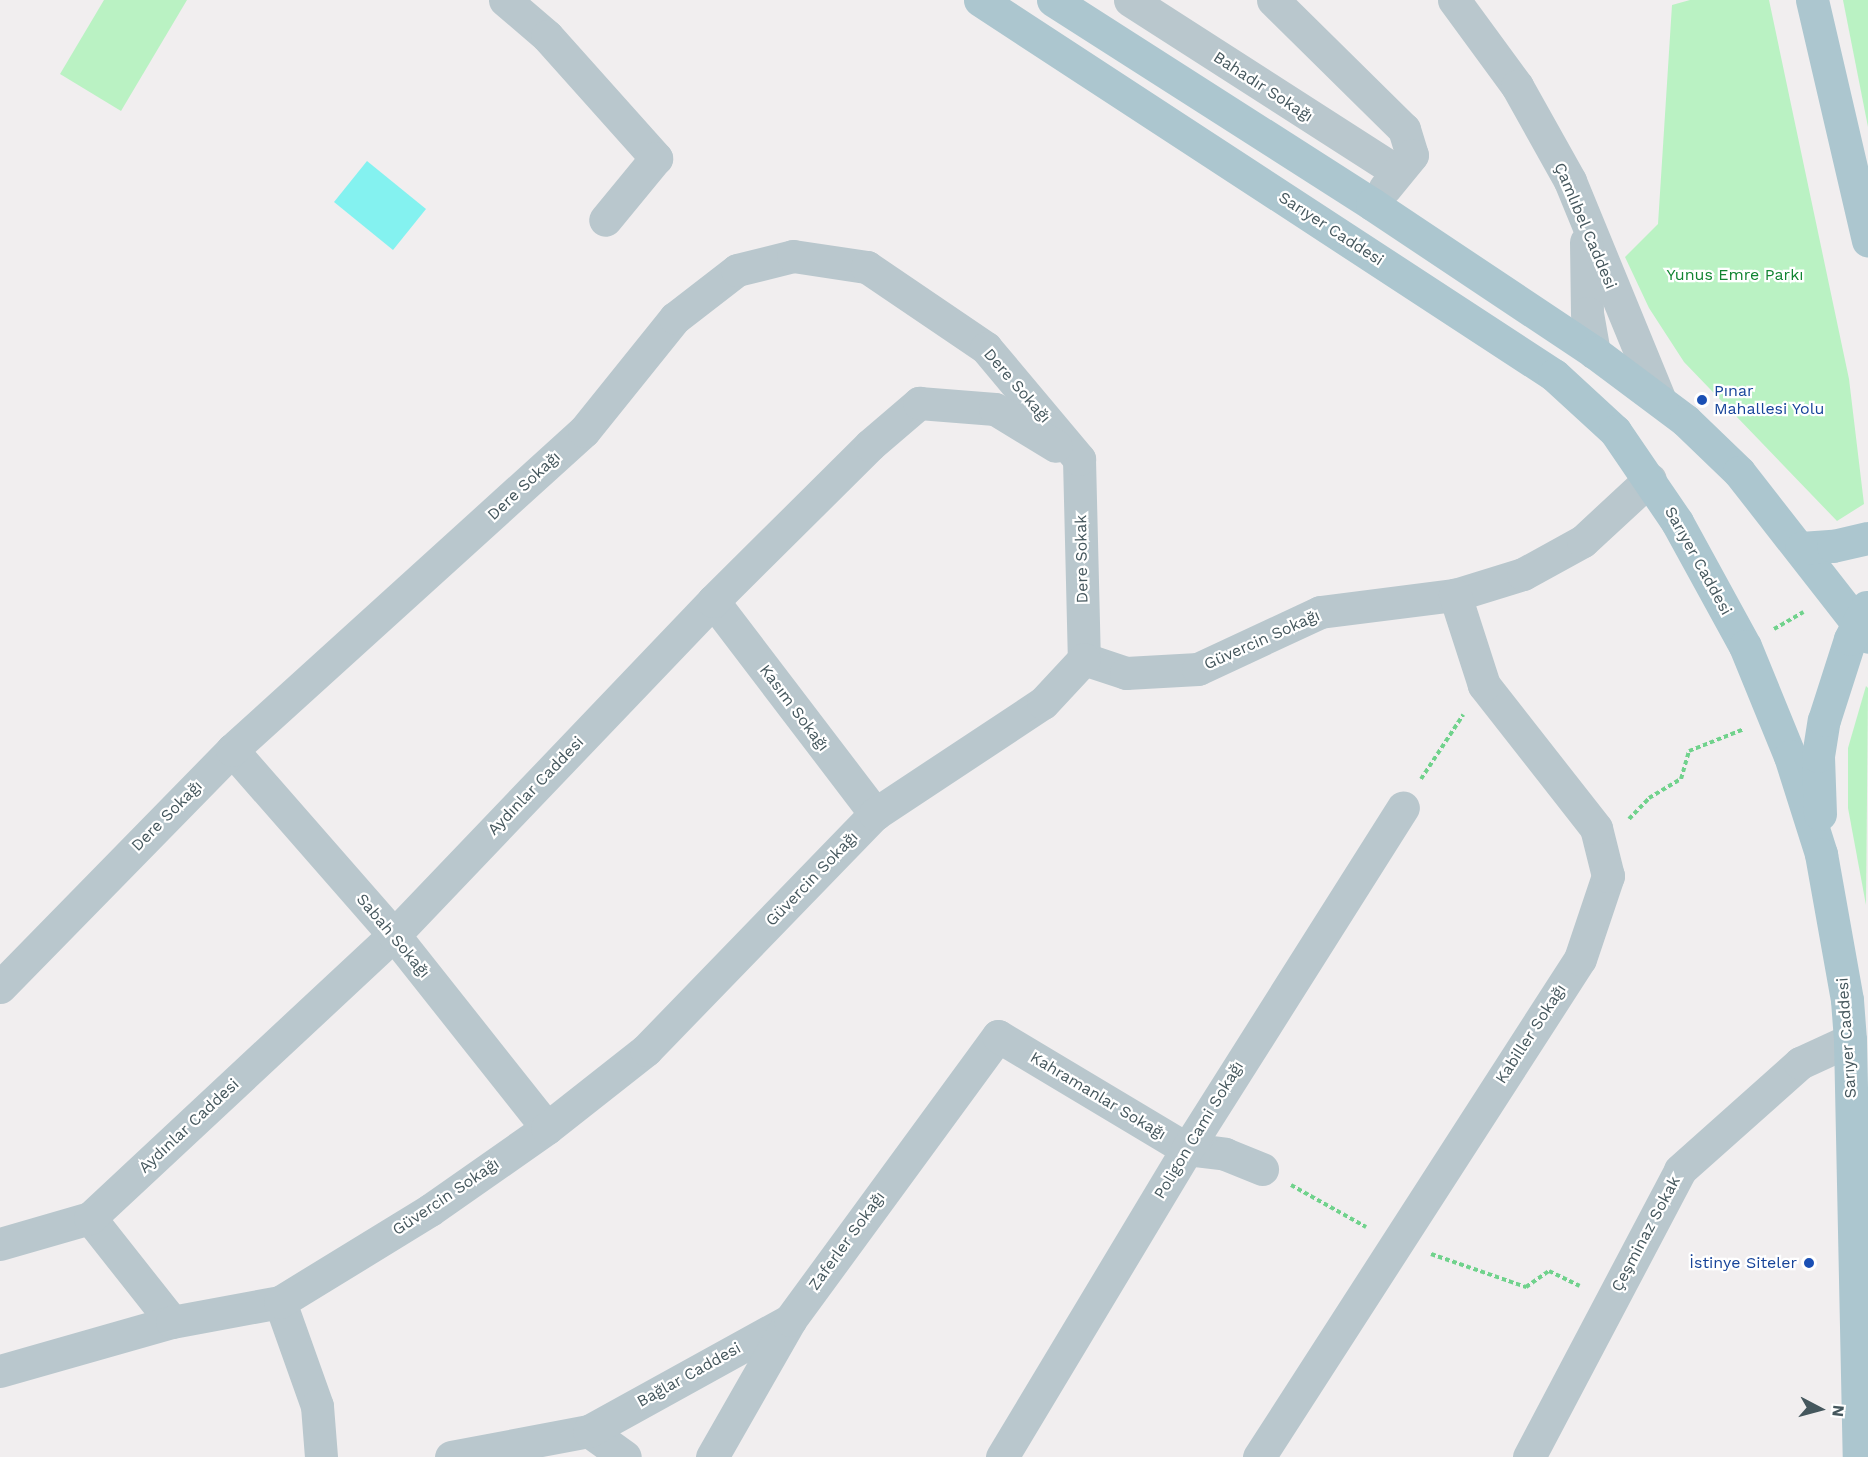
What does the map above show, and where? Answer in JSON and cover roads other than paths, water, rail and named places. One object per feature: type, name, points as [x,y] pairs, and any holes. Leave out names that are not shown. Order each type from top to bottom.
[{"type":"main road","name":"Sarıyer Caddesi","points":[[980,0],[1554,375],[1615,431],[1650,479],[1745,646],[1774,717],[1821,854],[1847,1000],[1850,1040],[1859,1457]]},
{"type":"main road","points":[[1053,0],[1372,204],[1594,352],[1660,400],[1739,472],[1864,621],[1824,720],[1818,756],[1821,854]]},
{"type":"main road","points":[[1812,0],[1868,242]]},
{"type":"main road","points":[[1594,352],[1615,431]]},
{"type":"main road","points":[[1801,548],[1833,546],[1868,538]]},
{"type":"main road","points":[[1854,1150],[1868,1095]]},
{"type":"street","points":[[505,0],[548,36],[656,158],[604,220]]},
{"type":"street","name":"Bahadır Sokağı","points":[[1130,0],[1398,172]]},
{"type":"street","points":[[1273,0],[1404,129],[1412,155],[1372,204]]},
{"type":"street","name":"Çamlıbel Caddesi","points":[[1454,0],[1517,87],[1570,181],[1587,228],[1660,400]]},
{"type":"street","points":[[1587,228],[1586,304],[1594,352]]},
{"type":"street","name":"Dere Sokağı","points":[[0,987],[232,750],[584,431],[675,318],[736,270],[793,256],[867,267],[986,348],[1079,459]]},
{"type":"street","name":"Aydınlar Caddesi","points":[[0,1244],[90,1218],[394,935],[713,601],[870,445],[920,403],[995,409],[1079,459]]},
{"type":"street","name":"Dere Sokak","points":[[1079,459],[1084,658]]},
{"type":"street","name":"Güvercin Sokağı","points":[[0,1371],[172,1322],[280,1302],[430,1210],[547,1128],[646,1050],[875,814],[1043,703],[1084,658],[1126,674],[1198,669],[1320,612],[1455,595],[1524,574],[1582,541],[1650,479]]},
{"type":"street","name":"Kabiller Sokağı","points":[[1259,1457],[1394,1243],[1580,959],[1608,876],[1596,828],[1484,685],[1455,595]]},
{"type":"street","name":"Kasım Sokağı","points":[[713,601],[875,814]]},
{"type":"street","name":"Sabah Sokağı","points":[[232,750],[394,935],[547,1128]]},
{"type":"street","name":"Poligon Cami Sokağı","points":[[1002,1457],[1187,1149],[1403,807]]},
{"type":"street","name":"Kahramanlar Sokağı","points":[[998,1036],[1187,1149],[1225,1154],[1262,1169]]},
{"type":"street","name":"Zaferler Sokağı","points":[[712,1457],[790,1320],[998,1036]]},
{"type":"street","name":"Çeşminaz Sokak","points":[[1529,1457],[1680,1170],[1800,1063],[1850,1040]]},
{"type":"street","points":[[90,1218],[172,1322]]},
{"type":"street","points":[[280,1302],[316,1406],[321,1457]]},
{"type":"street","name":"Bağlar Caddesi","points":[[451,1457],[589,1431],[790,1320]]},
{"type":"street","points":[[589,1431],[625,1457]]},
{"type":"water","points":[[367,161],[426,209],[393,250],[334,202]]},
{"type":"place","name":"Pınar Mahallesi Yolu","points":[[1702,400]]},
{"type":"place","name":"İstinye Siteler","points":[[1809,1263]]},
{"type":"park label","name":"Yunus Emre Parkı","points":[[1735,275]]}]
